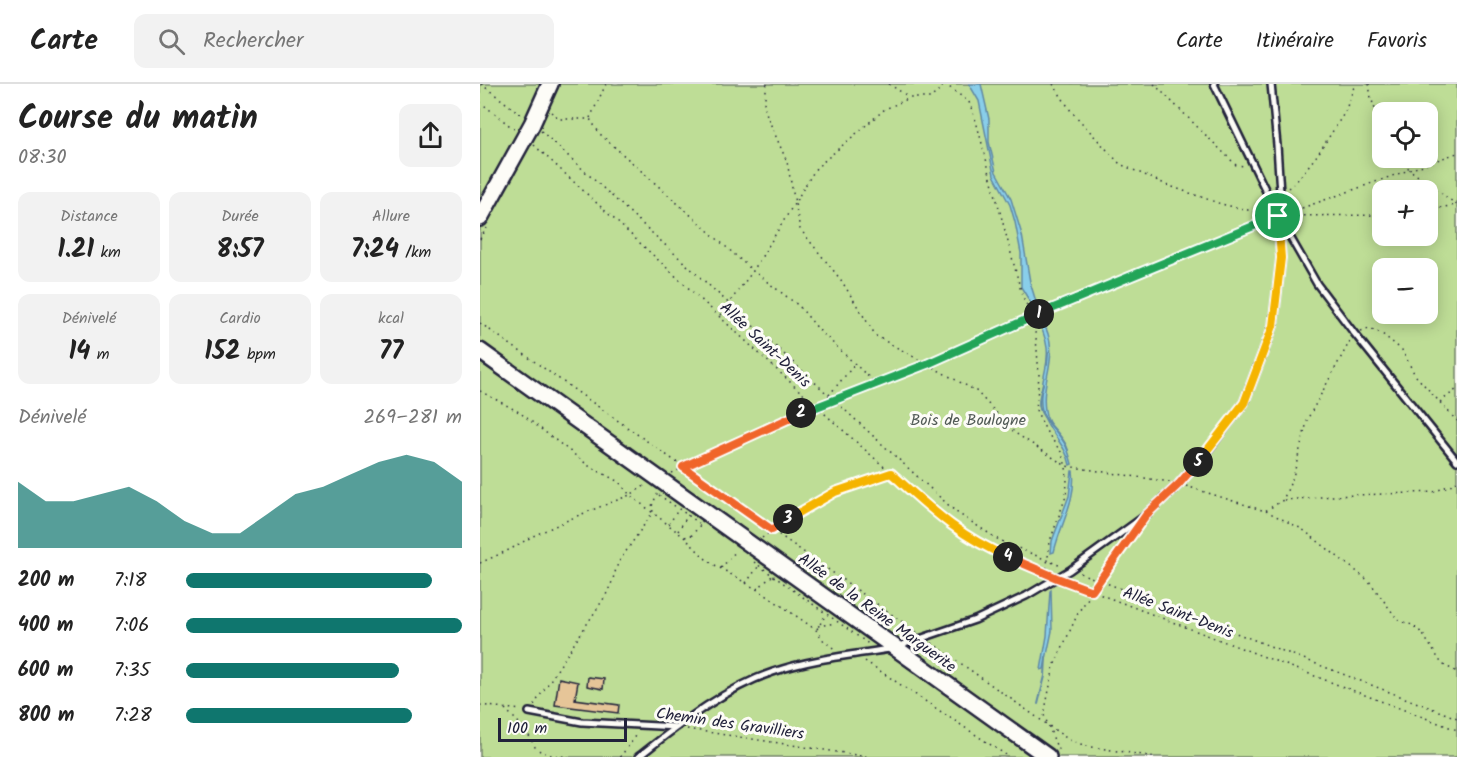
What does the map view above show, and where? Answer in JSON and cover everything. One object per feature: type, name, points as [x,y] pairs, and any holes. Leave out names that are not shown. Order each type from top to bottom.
[{"type":"main road","points":[[480,218],[525,136],[550,84]]},
{"type":"main road","name":"Allée de la Reine Marguerite","points":[[480,351],[752,553],[895,648],[1048,757]]},
{"type":"lane","points":[[1214,84],[1278,216],[1317,284],[1457,461]]},
{"type":"lane","points":[[638,757],[732,690],[772,672],[808,662],[895,648],[975,620],[1026,596],[1070,570],[1146,515],[1179,484],[1244,403],[1273,326],[1281,258],[1278,216],[1280,193],[1271,84]]},
{"type":"lane","name":"Chemin des Gravilliers","points":[[529,712],[582,722],[677,727]]},
{"type":"path","points":[[481,84],[524,116]]},
{"type":"path","points":[[590,118],[606,84]]},
{"type":"path","points":[[767,84],[764,103],[766,116],[788,162],[800,229],[841,280],[876,336],[976,391],[1015,433],[1067,466],[1179,484],[1265,511],[1302,529],[1369,581],[1398,620],[1412,625],[1422,633],[1442,664],[1457,672]]},
{"type":"path","points":[[889,84],[910,98]]},
{"type":"path","points":[[719,316],[753,271],[816,168],[885,109],[910,98],[931,98],[945,84],[969,102],[1022,295],[1033,316],[1039,375],[1036,410],[1067,466],[1066,496],[1050,541],[1046,573]]},
{"type":"path","points":[[1053,84],[1071,111],[1120,164],[1167,185],[1250,212],[1278,216],[1372,215]]},
{"type":"path","points":[[1154,84],[1236,165],[1255,168]]},
{"type":"path","points":[[1280,193],[1294,183],[1332,135],[1345,112],[1355,84]]},
{"type":"path","points":[[1369,84],[1372,102]]},
{"type":"path","name":"Allée Saint-Denis","points":[[480,102],[525,136],[816,406],[947,523],[984,547],[1057,578],[1457,730]]},
{"type":"path","points":[[550,112],[560,119],[590,118]]},
{"type":"path","points":[[590,118],[600,134],[753,271],[799,306],[819,330],[876,384]]},
{"type":"path","name":"Allée Saint-Denis","points":[[541,131],[956,512],[999,540],[1070,570],[1457,718]]},
{"type":"path","points":[[671,474],[816,406],[927,364],[1041,312],[1278,216],[1457,153]]},
{"type":"path","points":[[1410,170],[1457,205]]},
{"type":"path","points":[[1438,208],[1457,205]]},
{"type":"path","points":[[480,322],[1069,740],[1086,746],[1156,757]]},
{"type":"path","points":[[1283,500],[1293,477],[1308,418],[1354,333],[1369,328],[1381,333],[1402,350],[1415,375],[1457,421]]},
{"type":"path","points":[[829,396],[855,364]]},
{"type":"path","points":[[1439,402],[1457,389]]},
{"type":"path","points":[[480,391],[519,412],[589,466],[619,482],[630,495],[677,531],[708,561],[757,590],[816,630],[824,641],[838,651],[860,658],[1009,757]]},
{"type":"path","points":[[870,646],[759,566],[752,553],[772,530],[835,492],[891,473]]},
{"type":"path","points":[[1265,511],[1283,500],[1434,492],[1457,482]]},
{"type":"path","points":[[480,563],[577,516],[630,495],[646,485]]},
{"type":"path","points":[[480,705],[529,712],[547,682],[595,614],[612,582],[618,563],[653,512],[652,506],[658,493],[701,525],[692,535],[684,537]]},
{"type":"path","points":[[669,525],[679,509]]},
{"type":"path","points":[[677,531],[688,515]]},
{"type":"path","points":[[1060,757],[1044,715],[1054,666],[1067,633],[1099,580],[1132,534]]},
{"type":"path","points":[[720,568],[734,555],[737,550],[734,548]]},
{"type":"path","points":[[746,584],[759,566]]},
{"type":"path","points":[[757,590],[772,576]]},
{"type":"path","points":[[816,630],[826,614]]},
{"type":"path","points":[[818,626],[837,622]]},
{"type":"path","points":[[504,708],[526,730],[535,747],[540,751],[570,757]]},
{"type":"path","points":[[620,757],[633,740],[638,726]]},
{"type":"path","name":"Chemin des Gravilliers","points":[[677,727],[870,757]]},
{"type":"green space","name":"Bois de Boulogne","points":[[480,84],[1457,84],[1457,757],[480,757]]},
{"type":"water","points":[[969,84],[981,84],[989,119],[989,142],[996,172],[1011,199],[1022,235],[1030,282],[1037,305],[1032,305],[1021,287],[1021,253],[1015,222],[1010,205],[994,175],[979,101]]},
{"type":"water","points":[[1041,318],[1047,331],[1051,355],[1044,398],[1046,415],[1065,444],[1072,464],[1070,465],[1065,451],[1042,411],[1041,392],[1047,349],[1038,319]]},
{"type":"water","points":[[1072,471],[1073,492],[1054,552],[1051,553],[1052,541],[1069,496]]},
{"type":"water","points":[[1051,590],[1052,631],[1044,669],[1041,670],[1047,636]]},
{"type":"building","points":[[588,677],[604,679],[603,689],[587,686]]},
{"type":"building","points":[[559,678],[578,682],[575,699],[619,705],[618,713],[555,705]]},
{"type":"waterway","points":[[1034,303],[1040,320]]},
{"type":"waterway","points":[[1047,364],[1048,352]]},
{"type":"waterway","points":[[1043,384],[1039,399],[1040,409],[1062,438],[1068,450]]},
{"type":"waterway","points":[[1038,704],[1045,676],[1046,657]]},
{"type":"route","points":[[1278,216],[1281,258],[1273,326],[1244,403],[1179,484],[1146,515],[1092,591],[984,547],[947,523],[891,473],[835,492],[772,530],[683,467],[816,406],[927,364],[1032,316],[1278,216]]}]
